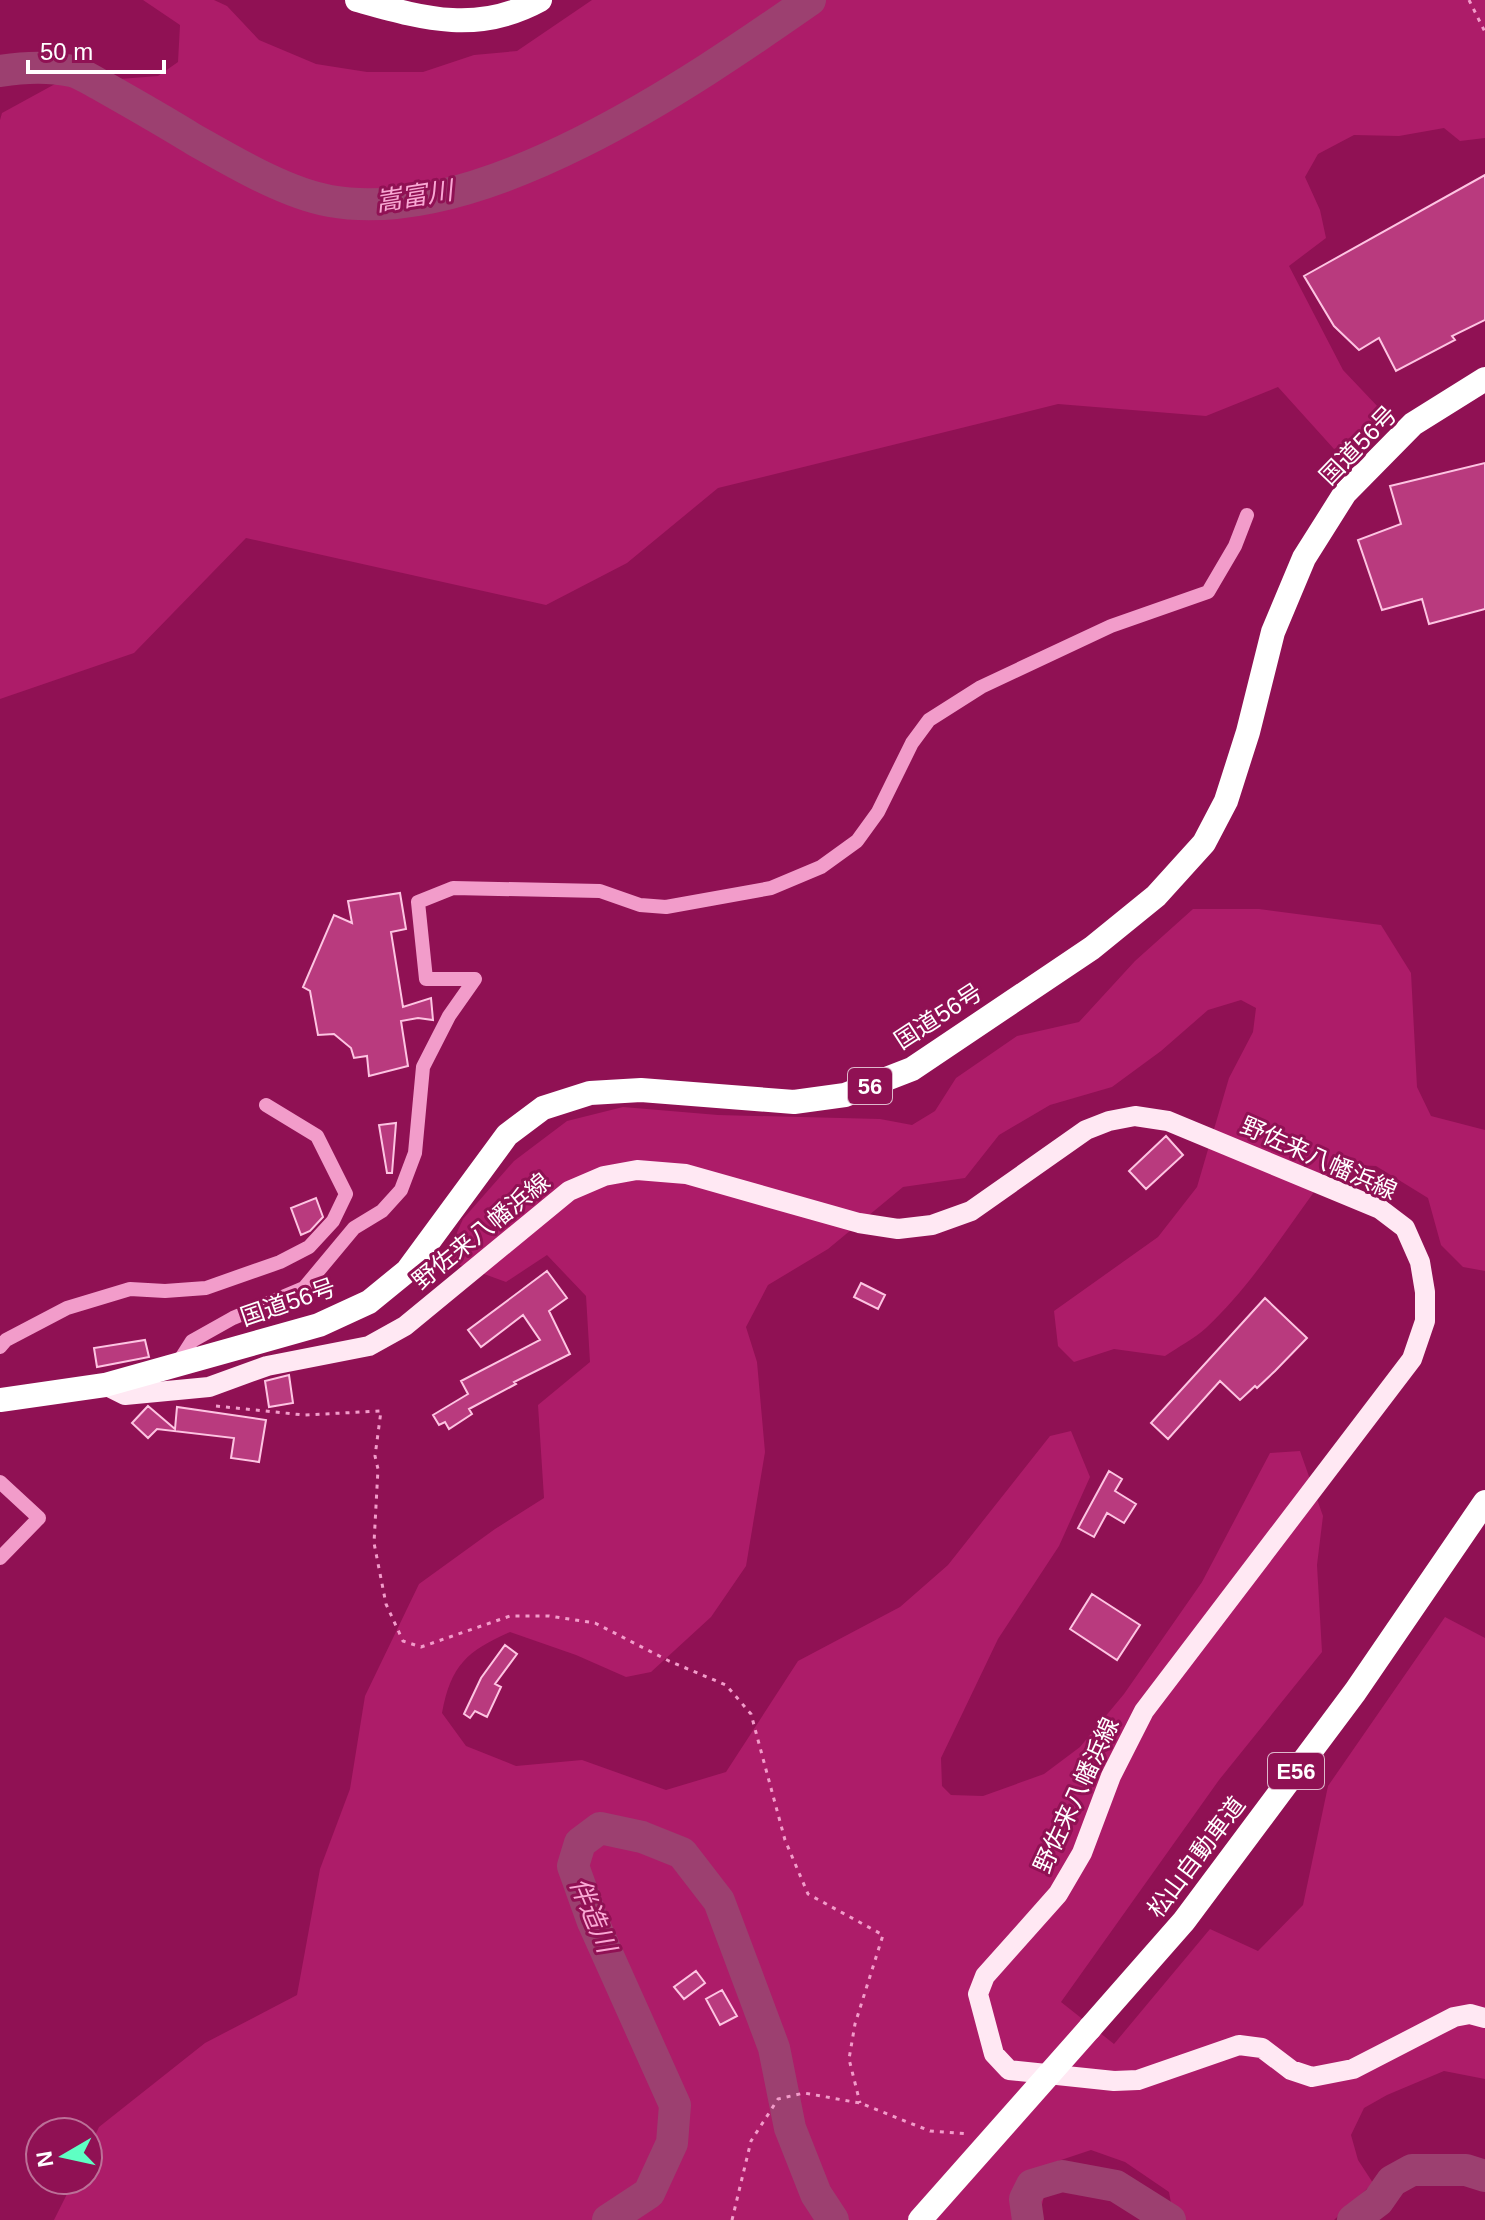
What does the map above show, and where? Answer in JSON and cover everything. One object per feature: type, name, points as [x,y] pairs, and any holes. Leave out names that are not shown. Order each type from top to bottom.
[{"type":"highway","points":[[357,0],[417,17],[459,22],[495,19],[540,0]]},
{"type":"highway","name":"国道56号","points":[[0,1400],[105,1385],[319,1325],[369,1302],[407,1271],[507,1135],[543,1108],[590,1093],[641,1090],[794,1102],[845,1095],[912,1069],[1092,948],[1156,896],[1204,843],[1226,801],[1248,732],[1273,632],[1304,558],[1345,493],[1413,424],[1485,379]]},
{"type":"highway","name":"松山自動車道","points":[[920,2220],[1184,1921],[1355,1692],[1485,1502]]},
{"type":"main road","name":"野佐来八幡浜線","points":[[105,1385],[125,1395],[209,1387],[267,1366],[369,1346],[405,1326],[569,1191],[604,1176],[637,1170],[686,1174],[859,1223],[898,1229],[932,1225],[971,1211],[1086,1130],[1135,1116],[1168,1121],[1380,1209],[1405,1228],[1420,1262],[1425,1292],[1425,1321],[1412,1359],[1144,1711],[1111,1776],[1082,1853],[1058,1894],[985,1976],[978,1994],[994,2054],[1009,2070],[1114,2081],[1138,2080],[1239,2045],[1262,2048],[1291,2070],[1312,2077],[1353,2069],[1454,2017],[1470,2014],[1485,2018]]},
{"type":"street","points":[[176,1366],[192,1341],[233,1318],[304,1288],[354,1228],[382,1211],[401,1190],[415,1153],[423,1067],[449,1016],[475,979],[426,979],[418,902],[453,888],[600,891],[640,905],[666,907],[771,888],[821,867],[857,841],[878,812],[912,743],[929,720],[981,687],[1111,626],[1208,592],[1235,546],[1247,515]]},
{"type":"street","points":[[0,1347],[6,1340],[67,1308],[130,1289],[165,1291],[206,1288],[280,1262],[309,1247],[333,1221],[346,1194],[317,1136],[266,1105]]},
{"type":"street","points":[[0,1482],[39,1518],[0,1558]]},
{"type":"path","points":[[1469,0],[1485,32]]},
{"type":"path","points":[[213,1406],[304,1415],[381,1411],[375,1456],[378,1469],[374,1543],[386,1604],[403,1641],[421,1647],[510,1616],[549,1616],[595,1623],[669,1661],[726,1685],[751,1714],[785,1840],[808,1894],[883,1935],[855,2024],[849,2059],[860,2103]]},
{"type":"path","points":[[732,2220],[751,2141],[778,2099],[804,2093],[860,2103],[930,2131],[970,2134]]},
{"type":"shaded area","points":[[143,0],[214,0],[227,6],[259,40],[316,64],[367,72],[423,72],[474,55],[517,51],[592,0],[1485,0],[1485,138],[1460,141],[1444,128],[1399,136],[1354,135],[1318,154],[1305,177],[1320,210],[1326,238],[1289,266],[1343,370],[1379,408],[1373,429],[1334,449],[1278,387],[1206,416],[1058,404],[718,488],[627,563],[546,605],[246,538],[134,653],[0,699],[0,120],[2,113],[55,84],[158,76],[178,62],[180,25]]},
{"type":"shaded area","points":[[1193,909],[1259,909],[1381,925],[1411,973],[1417,1087],[1431,1116],[1485,1130],[1485,1271],[1463,1267],[1441,1245],[1428,1198],[1376,1166],[1335,1164],[1258,1270],[1201,1332],[1165,1356],[1114,1349],[1074,1362],[1058,1346],[1054,1311],[1158,1237],[1197,1187],[1229,1078],[1253,1032],[1256,1008],[1241,1000],[1208,1010],[1161,1051],[1112,1087],[1050,1105],[999,1135],[965,1178],[903,1187],[828,1249],[768,1285],[746,1327],[757,1362],[765,1452],[746,1566],[711,1617],[651,1672],[626,1677],[576,1655],[510,1632],[482,1646],[463,1662],[450,1683],[442,1713],[466,1746],[516,1766],[582,1760],[666,1790],[726,1772],[798,1661],[900,1607],[948,1565],[1050,1436],[1071,1431],[1090,1477],[1059,1546],[998,1639],[941,1758],[942,1786],[951,1795],[983,1796],[1044,1774],[1080,1747],[1124,1694],[1202,1582],[1270,1453],[1300,1451],[1323,1516],[1317,1565],[1322,1652],[1219,1780],[1061,2002],[1114,2044],[1210,1929],[1258,1951],[1303,1905],[1328,1786],[1445,1617],[1485,1638],[1485,2079],[1444,2071],[1364,2108],[1351,2135],[1358,2160],[1373,2183],[1334,2220],[1174,2220],[1169,2192],[1125,2162],[1091,2150],[1052,2163],[1041,2209],[1042,2220],[54,2220],[66,2196],[104,2196],[104,2123],[205,2043],[297,1995],[320,1869],[350,1789],[365,1696],[419,1584],[544,1498],[538,1405],[590,1362],[586,1296],[547,1255],[506,1282],[454,1263],[450,1248],[463,1219],[514,1161],[567,1121],[623,1107],[718,1115],[880,1119],[912,1125],[935,1111],[956,1078],[1017,1036],[1079,1022],[1135,961]]},
{"type":"building","points":[[1485,175],[1485,320],[1452,336],[1455,340],[1396,371],[1379,338],[1359,350],[1334,326],[1304,276]]},
{"type":"building","points":[[1485,463],[1485,609],[1429,624],[1422,599],[1382,610],[1358,540],[1401,524],[1390,486]]},
{"type":"building","points":[[400,893],[406,929],[391,932],[403,1007],[431,998],[433,1020],[418,1018],[401,1021],[408,1066],[369,1076],[367,1056],[354,1058],[351,1048],[334,1034],[318,1035],[310,991],[303,987],[334,915],[352,923],[348,901]]},
{"type":"building","points":[[396,1123],[392,1173],[387,1173],[379,1125]]},
{"type":"building","points":[[1166,1136],[1183,1155],[1146,1189],[1129,1171]]},
{"type":"building","points":[[316,1198],[323,1217],[310,1231],[301,1235],[291,1208]]},
{"type":"building","points":[[547,1271],[567,1298],[549,1311],[570,1354],[469,1409],[472,1414],[449,1429],[445,1422],[439,1425],[433,1415],[468,1394],[461,1381],[540,1340],[523,1315],[481,1347],[468,1330]]},
{"type":"building","points":[[861,1283],[885,1295],[878,1309],[854,1297]]},
{"type":"building","points":[[1265,1298],[1307,1338],[1257,1388],[1255,1386],[1240,1400],[1220,1381],[1168,1439],[1151,1423]]},
{"type":"building","points":[[145,1340],[149,1357],[97,1367],[94,1348]]},
{"type":"building","points":[[289,1375],[293,1403],[269,1407],[265,1381]]},
{"type":"building","points":[[148,1406],[175,1429],[177,1407],[266,1420],[259,1462],[231,1458],[234,1438],[157,1429],[148,1438],[132,1423]]},
{"type":"building","points":[[1109,1471],[1122,1479],[1115,1491],[1136,1504],[1124,1523],[1107,1513],[1094,1537],[1078,1528]]},
{"type":"building","points":[[1092,1594],[1140,1625],[1117,1660],[1070,1629]]},
{"type":"building","points":[[505,1645],[517,1654],[495,1684],[501,1687],[487,1717],[475,1711],[470,1718],[464,1714],[481,1678]]},
{"type":"building","points":[[696,1971],[705,1983],[684,1999],[674,1987]]},
{"type":"building","points":[[722,1990],[737,2016],[720,2025],[706,1999]]},
{"type":"waterway","name":"嵩富川","points":[[0,71],[45,68],[76,72],[277,184],[330,201],[389,204],[452,193],[517,171],[582,142],[706,70],[810,0]]},
{"type":"waterway","name":"伴造川","points":[[608,2220],[649,2193],[672,2143],[675,2105],[593,1922],[573,1866],[580,1843],[600,1828],[642,1837],[682,1853],[719,1901],[774,2048],[790,2128],[816,2194],[833,2220]]},
{"type":"waterway","name":"伴造川","points":[[1353,2220],[1378,2201],[1392,2181],[1412,2170],[1466,2170],[1485,2176]]},
{"type":"waterway","name":"伴造川","points":[[1028,2220],[1025,2199],[1032,2185],[1062,2176],[1116,2186],[1170,2220]]}]
